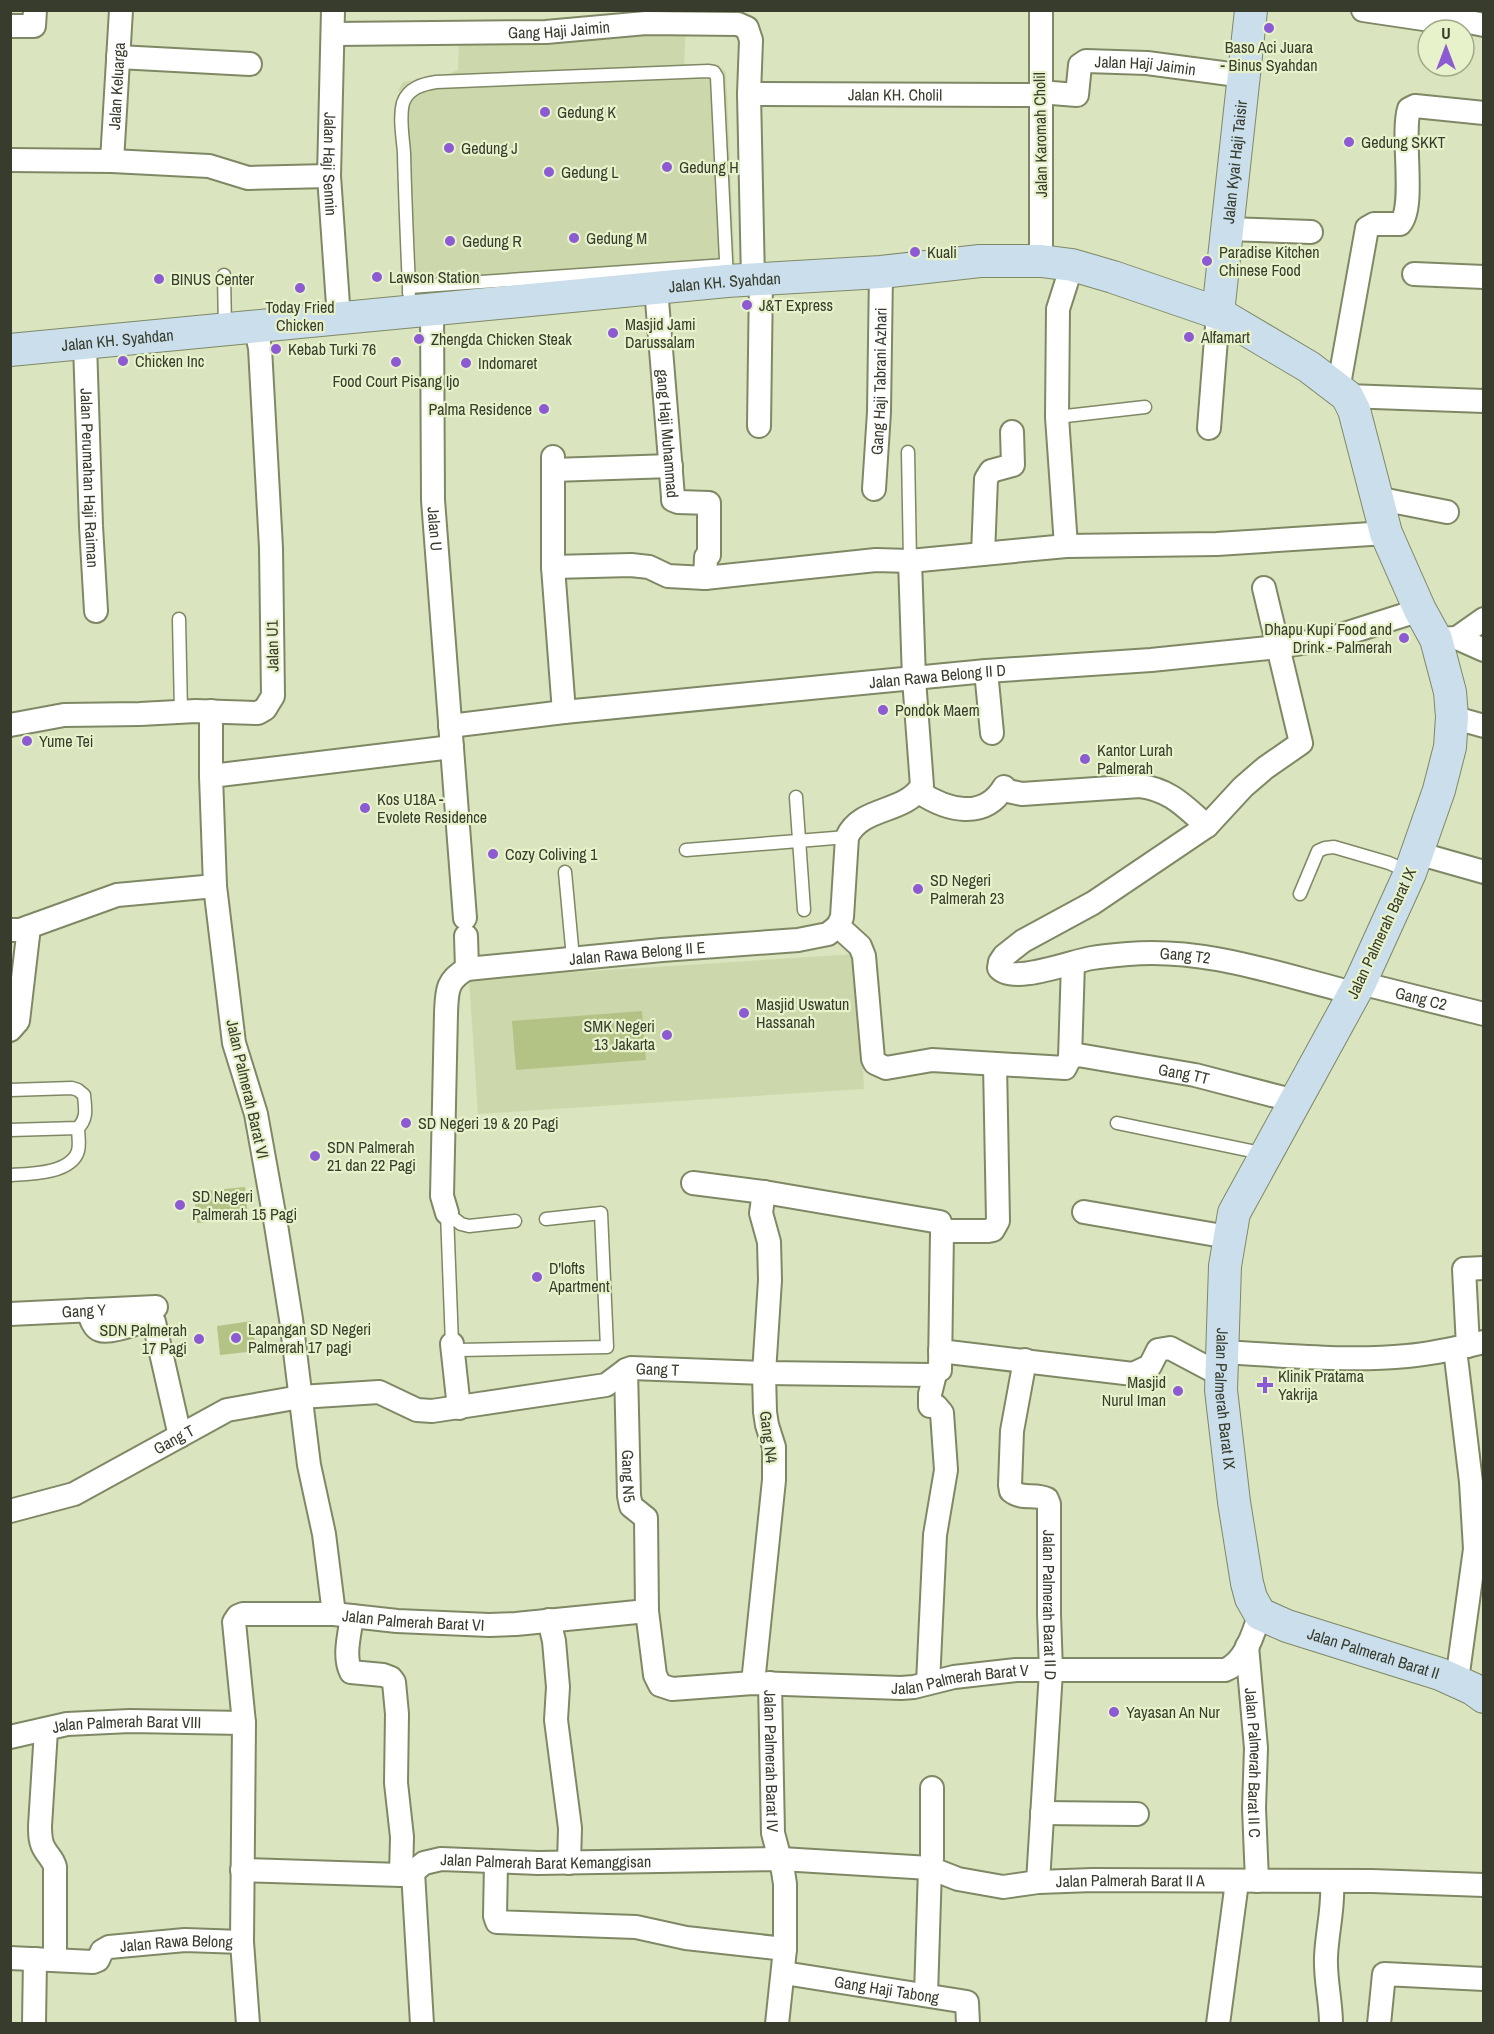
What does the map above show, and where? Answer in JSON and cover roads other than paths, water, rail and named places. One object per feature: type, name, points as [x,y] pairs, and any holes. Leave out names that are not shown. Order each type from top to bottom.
[{"type":"street","points":[[10,26],[34,26],[35,10]]},
{"type":"street","name":"Jalan Keluarga","points":[[112,161],[121,10]]},
{"type":"street","name":"Jalan Haji Sennin","points":[[333,10],[328,176],[339,320]]},
{"type":"street","name":"Jalan Karomah Cholil","points":[[1041,10],[1039,94],[1042,173],[1041,261]]},
{"type":"street","name":"Jalan Kyai Haji Taisir","points":[[1218,313],[1251,10]]},
{"type":"street","points":[[1363,10],[1443,22],[1451,14],[1484,25]]},
{"type":"street","name":"Gang Haji Jaimin","points":[[333,34],[546,32],[645,17],[738,24],[747,28],[751,40],[742,276],[759,426]]},
{"type":"street","points":[[118,57],[250,64]]},
{"type":"street","name":"Jalan Haji Jaimin","points":[[1039,94],[1077,94],[1080,65],[1086,61],[1147,63],[1245,76]]},
{"type":"street","name":"Jalan KH. Cholil","points":[[749,94],[1039,94]]},
{"type":"street","points":[[1343,393],[1367,228],[1374,224],[1400,224],[1404,219],[1407,201],[1409,109],[1415,106],[1484,113]]},
{"type":"street","points":[[10,160],[112,161],[209,166],[248,178],[328,176]]},
{"type":"street","points":[[1227,229],[1311,232]]},
{"type":"street","name":"Jalan KH. Syahdan","points":[[10,350],[240,327],[339,320],[417,303],[656,288],[742,276],[881,272],[980,261],[1041,261],[1072,266],[1113,277],[1218,313]]},
{"type":"street","points":[[1066,546],[1057,417],[1058,309],[1072,266]]},
{"type":"street","name":"Gang Haji Tabrani Azhari","points":[[874,489],[879,412],[881,272]]},
{"type":"street","points":[[1414,274],[1484,277]]},
{"type":"street","name":"gang Haji Muhammad","points":[[656,288],[673,500],[709,502],[709,555],[705,557],[705,578]]},
{"type":"street","name":"Jalan U","points":[[417,303],[451,736]]},
{"type":"street","points":[[1209,428],[1218,313],[1309,367],[1343,393],[1484,401]]},
{"type":"street","name":"Jalan U1","points":[[10,725],[64,715],[212,711],[258,713],[265,709],[273,696],[271,548],[260,348],[240,327]]},
{"type":"street","name":"Jalan Perumahan Haji Raiman","points":[[85,344],[96,610]]},
{"type":"street","name":"Jalan Palmerah Barat IX","points":[[1260,1614],[1251,1598],[1242,1554],[1228,1456],[1222,1363],[1228,1237],[1234,1213],[1357,988],[1413,863],[1439,790],[1450,747],[1452,717],[1446,638],[1420,610],[1386,533],[1356,419],[1343,393]]},
{"type":"street","points":[[983,554],[986,479],[991,471],[1013,465],[1012,432]]},
{"type":"street","points":[[564,712],[553,567],[553,464],[671,466]]},
{"type":"street","points":[[1376,498],[1447,512]]},
{"type":"street","points":[[553,567],[631,565],[649,567],[668,576],[705,578],[876,560],[910,561],[1066,546],[1217,544],[1386,533]]},
{"type":"street","points":[[910,561],[914,679],[922,786],[911,800],[858,822],[851,828],[847,837],[842,917],[838,926],[860,946],[864,957],[873,1059],[875,1063],[886,1068],[932,1060],[1062,1069],[1067,1066],[1070,1058],[1073,963]]},
{"type":"street","points":[[919,792],[939,804],[964,809],[977,808],[994,801],[1004,787],[1008,791],[1022,794],[1140,786],[1168,793],[1207,826],[1243,787],[1301,743],[1264,588]]},
{"type":"street","name":"Jalan Rawa Belong II D","points":[[451,736],[564,712],[986,671],[1150,660],[1278,647],[1332,638],[1420,610]]},
{"type":"street","points":[[1446,638],[1484,619]]},
{"type":"street","points":[[1446,638],[1484,650]]},
{"type":"street","points":[[986,671],[992,733]]},
{"type":"street","name":"Jalan Palmerah Barat VI","points":[[212,711],[215,886],[234,1043],[256,1113],[291,1319],[309,1465],[343,1615],[489,1625],[647,1611]]},
{"type":"street","points":[[1452,717],[1484,726]]},
{"type":"street","points":[[212,776],[451,736],[466,927],[467,969],[458,974],[447,990],[442,1196],[447,1213]]},
{"type":"street","name":"Gang T2","points":[[1207,826],[1093,903],[1035,934],[1011,950],[1001,960],[999,968],[1003,972],[1015,974],[1056,968],[1090,958],[1151,952],[1212,957],[1357,988]]},
{"type":"street","points":[[1413,863],[1484,872]]},
{"type":"street","points":[[10,1030],[18,1021],[20,928],[117,895],[215,886]]},
{"type":"street","name":"Jalan Rawa Belong II E","points":[[467,969],[798,940],[828,934],[838,926]]},
{"type":"street","name":"Gang C2","points":[[1357,988],[1484,1014]]},
{"type":"street","name":"Gang TT","points":[[1070,1058],[1078,1054],[1195,1075],[1295,1101]]},
{"type":"street","points":[[942,1231],[988,1231],[993,1230],[998,1221],[995,1064]]},
{"type":"street","points":[[693,1183],[764,1192],[940,1222],[942,1231],[941,1368],[935,1374],[930,1394],[930,1406],[936,1406],[942,1413],[946,1470],[935,1535],[928,1683]]},
{"type":"street","name":"Gang N4","points":[[762,1683],[774,1480],[774,1447],[767,1425],[764,1373],[770,1280],[769,1242],[761,1213],[764,1192]]},
{"type":"street","points":[[1084,1212],[1228,1237]]},
{"type":"street","points":[[1457,1680],[1479,1553],[1471,1482],[1475,1443],[1469,1345],[1474,1269]]},
{"type":"street","name":"Gang Y","points":[[10,1314],[156,1307]]},
{"type":"street","points":[[88,1310],[100,1330],[109,1330],[147,1320],[154,1322],[180,1436]]},
{"type":"street","points":[[452,1344],[459,1408]]},
{"type":"street","points":[[940,1351],[1132,1374],[1150,1366],[1158,1350],[1170,1348],[1222,1363],[1406,1356],[1469,1345]]},
{"type":"street","name":"Jalan Palmerah Barat II D","points":[[1025,1360],[1012,1431],[1011,1491],[1019,1496],[1042,1496],[1049,1501],[1049,1614],[1052,1671],[1038,1882]]},
{"type":"street","name":"Gang T","points":[[10,1511],[74,1494],[227,1410],[300,1393],[379,1392],[417,1410],[459,1408],[606,1385],[626,1370],[935,1374]]},
{"type":"street","name":"Gang N5","points":[[626,1370],[629,1496],[631,1506],[644,1514],[646,1518],[647,1611]]},
{"type":"street","name":"Jalan Palmerah Barat IV","points":[[647,1611],[655,1675],[660,1685],[672,1689],[762,1683],[773,1833],[781,1859],[785,1884],[784,1973],[777,2024]]},
{"type":"street","points":[[248,2024],[242,1942],[244,1723],[234,1622],[243,1614],[343,1615],[348,1665],[351,1672],[383,1675],[394,1682],[397,1714],[396,1783],[422,2024]]},
{"type":"street","name":"Jalan Palmerah Barat V","points":[[762,1683],[901,1688],[977,1673],[1016,1670],[1225,1671],[1232,1668],[1247,1646],[1260,1614]]},
{"type":"street","name":"Jalan Palmerah Barat II","points":[[1260,1614],[1287,1626],[1457,1680],[1484,1697]]},
{"type":"street","points":[[549,1620],[554,1641],[558,1687],[556,1720],[570,1828],[569,1863]]},
{"type":"street","name":"Jalan Palmerah Barat II C","points":[[1247,1646],[1256,1748],[1254,1808],[1247,1881]]},
{"type":"street","name":"Jalan Palmerah Barat VIII","points":[[10,1737],[67,1725],[130,1721],[244,1723]]},
{"type":"street","points":[[34,2024],[45,1959],[55,1867],[53,1859],[45,1851],[40,1826],[46,1730]]},
{"type":"street","points":[[926,1995],[932,1858],[932,1788]]},
{"type":"street","points":[[1042,1813],[1137,1814]]},
{"type":"street","name":"Jalan Palmerah Barat Kemanggisan","points":[[242,1870],[407,1873],[424,1863],[441,1859],[569,1863],[781,1859]]},
{"type":"street","name":"Jalan Palmerah Barat II A","points":[[781,1859],[930,1868],[958,1879],[1003,1887],[1038,1882],[1093,1880],[1332,1881],[1484,1885]]},
{"type":"street","points":[[496,1862],[495,1916],[497,1922],[636,1927],[686,1938],[785,1949]]},
{"type":"street","points":[[1218,2024],[1247,1881]]},
{"type":"street","points":[[1331,2024],[1331,2004],[1326,1982],[1326,1954],[1333,1901],[1332,1881]]},
{"type":"street","name":"Jalan Rawa Belong","points":[[10,1958],[97,1961],[105,1948],[120,1946],[185,1940],[242,1942]]},
{"type":"street","name":"Gang Haji Tabong","points":[[784,1973],[967,2002],[968,2024]]},
{"type":"street","points":[[1379,2024],[1384,1974],[1484,1979]]},
{"type":"lane","points":[[714,72],[717,77],[742,276],[417,303],[404,194],[403,103],[408,93],[425,83],[436,82],[714,72]]},
{"type":"lane","points":[[224,275],[240,327]]},
{"type":"lane","points":[[1057,417],[1145,407]]},
{"type":"lane","points":[[908,452],[910,561]]},
{"type":"lane","points":[[180,619],[181,712]]},
{"type":"lane","points":[[796,797],[804,910]]},
{"type":"lane","points":[[686,850],[847,837]]},
{"type":"lane","points":[[1300,894],[1318,851],[1325,848],[1334,847],[1378,860],[1413,863]]},
{"type":"lane","points":[[565,872],[573,958]]},
{"type":"lane","points":[[10,1090],[72,1088],[84,1095],[86,1114],[83,1123],[78,1128],[10,1130]]},
{"type":"lane","points":[[1117,1123],[1268,1154]]},
{"type":"lane","points":[[10,1175],[50,1172],[67,1164],[79,1149],[78,1128]]},
{"type":"lane","points":[[447,1213],[460,1224],[469,1226],[515,1221]]},
{"type":"lane","points":[[447,1213],[452,1344],[458,1350],[607,1347],[601,1213],[546,1219]]},
{"type":"place","name":"Baso Aci Juara - Binus Syahdan","points":[[1269,28]]},
{"type":"place","name":"Gedung K","points":[[545,112]]},
{"type":"place","name":"Gedung SKKT","points":[[1349,142]]},
{"type":"place","name":"Gedung J","points":[[449,148]]},
{"type":"place","name":"Gedung H","points":[[667,167]]},
{"type":"place","name":"Gedung L","points":[[549,172]]},
{"type":"place","name":"Gedung M","points":[[574,238]]},
{"type":"place","name":"Gedung R","points":[[450,241]]},
{"type":"place","name":"Kuali","points":[[915,252]]},
{"type":"place","name":"Paradise Kitchen Chinese Food","points":[[1207,261]]},
{"type":"place","name":"Lawson Station","points":[[377,277]]},
{"type":"place","name":"BINUS Center","points":[[159,279]]},
{"type":"place","name":"Today Fried Chicken","points":[[300,288]]},
{"type":"place","name":"J&T Express","points":[[747,305]]},
{"type":"place","name":"Masjid Jami Darussalam","points":[[613,333]]},
{"type":"place","name":"Alfamart","points":[[1189,337]]},
{"type":"place","name":"Zhengda Chicken Steak","points":[[419,339]]},
{"type":"place","name":"Kebab Turki 76","points":[[276,349]]},
{"type":"place","name":"Chicken Inc","points":[[123,361]]},
{"type":"place","name":"Food Court Pisang Ijo","points":[[396,362]]},
{"type":"place","name":"Indomaret","points":[[466,363]]},
{"type":"place","name":"Palma Residence","points":[[544,409]]},
{"type":"place","name":"Dhapu Kupi Food and Drink - Palmerah","points":[[1404,638]]},
{"type":"place","name":"Pondok Maem","points":[[883,710]]},
{"type":"place","name":"Yume Tei","points":[[27,741]]},
{"type":"place","name":"Kantor Lurah Palmerah","points":[[1085,759]]},
{"type":"place","name":"Kos U18A - Evolete Residence","points":[[365,808]]},
{"type":"place","name":"Cozy Coliving 1","points":[[493,854]]},
{"type":"place","name":"SD Negeri Palmerah 23","points":[[918,889]]},
{"type":"place","name":"Masjid Uswatun Hassanah","points":[[744,1013]]},
{"type":"place","name":"SMK Negeri 13 Jakarta","points":[[667,1035]]},
{"type":"place","name":"SD Negeri 19 & 20 Pagi","points":[[406,1123]]},
{"type":"place","name":"SDN Palmerah 21 dan 22 Pagi","points":[[315,1156]]},
{"type":"place","name":"SD Negeri Palmerah 15 Pagi","points":[[180,1205]]},
{"type":"place","name":"D'lofts Apartment","points":[[537,1277]]},
{"type":"place","name":"Lapangan SD Negeri Palmerah 17 pagi","points":[[236,1338]]},
{"type":"place","name":"SDN Palmerah 17 Pagi","points":[[199,1339]]},
{"type":"place","name":"Klinik Pratama Yakrija","points":[[1265,1385]]},
{"type":"place","name":"Masjid Nurul Iman","points":[[1178,1391]]},
{"type":"place","name":"Yayasan An Nur","points":[[1114,1712]]}]
